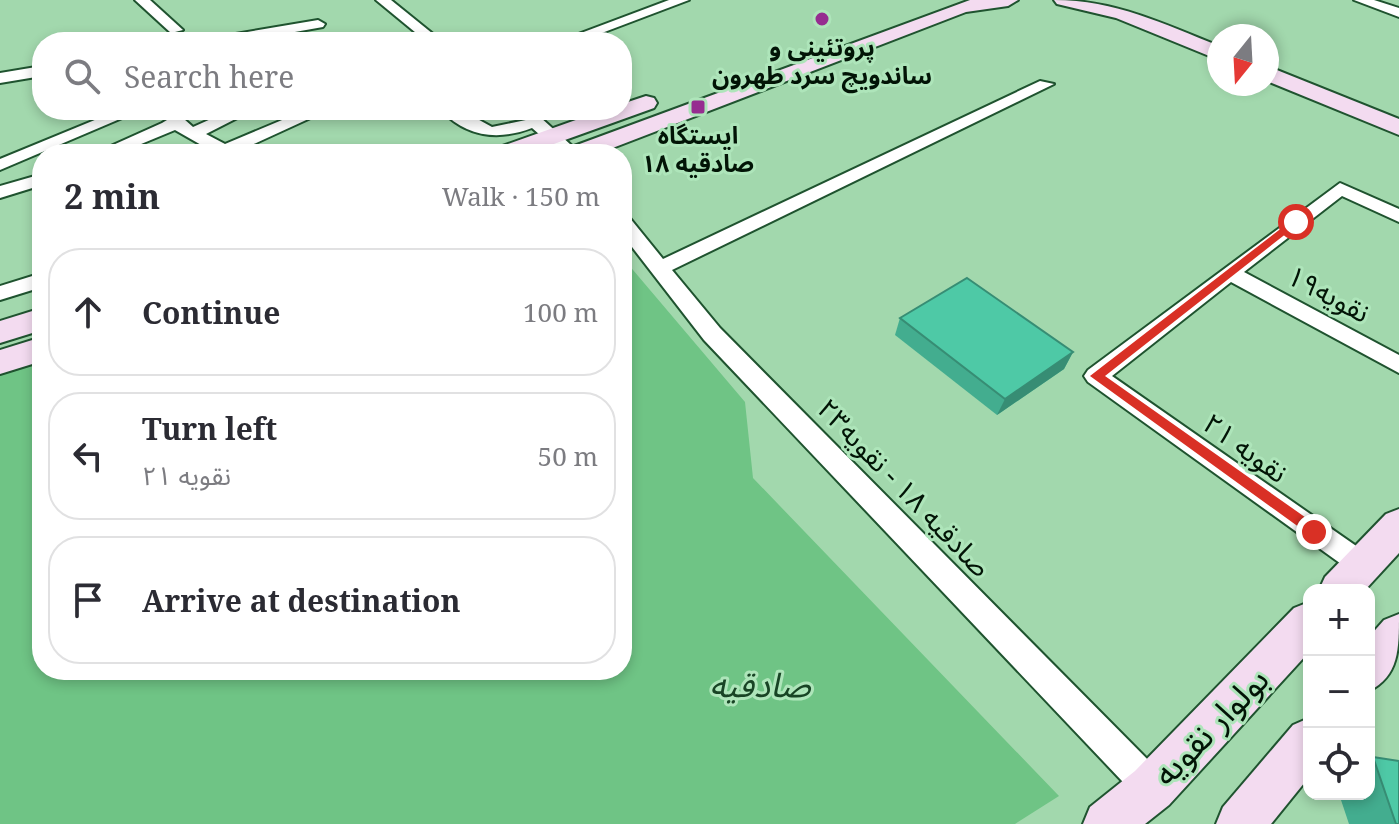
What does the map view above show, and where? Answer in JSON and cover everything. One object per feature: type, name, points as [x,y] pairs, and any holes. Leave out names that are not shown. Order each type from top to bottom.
[{"type":"main road","points":[[632,107],[932,0]]},
{"type":"main road","points":[[599,144],[962,7],[1008,0]]},
{"type":"main road","points":[[1064,0],[1123,14],[1207,49]]},
{"type":"main road","points":[[1129,0],[1207,32]]},
{"type":"main road","points":[[1279,60],[1399,107]]},
{"type":"main road","points":[[1279,78],[1399,128]]},
{"type":"main road","points":[[530,144],[596,120]]},
{"type":"main road","points":[[0,332],[32,322]]},
{"type":"main road","points":[[0,362],[32,352]]},
{"type":"main road","points":[[1351,578],[1399,526]]},
{"type":"main road","name":"بولوار نقویه","points":[[1107,824],[1152,788],[1303,628]]},
{"type":"main road","points":[[1375,663],[1399,634]]},
{"type":"main road","points":[[1240,824],[1303,748]]},
{"type":"street","points":[[142,0],[176,30]]},
{"type":"street","points":[[383,0],[423,32]]},
{"type":"street","points":[[592,32],[682,0]]},
{"type":"street","points":[[1361,0],[1399,13]]},
{"type":"street","points":[[271,32],[318,24]]},
{"type":"street","points":[[0,78],[32,73]]},
{"type":"street","points":[[658,269],[1046,84]]},
{"type":"street","points":[[51,144],[109,120]]},
{"type":"street","points":[[120,144],[163,120]]},
{"type":"street","points":[[175,120],[210,144]]},
{"type":"street","points":[[193,133],[222,120]]},
{"type":"street","points":[[245,144],[298,120]]},
{"type":"street","points":[[466,120],[489,134],[504,134],[523,120]]},
{"type":"street","points":[[533,120],[563,144]]},
{"type":"street","points":[[0,165],[32,152]]},
{"type":"street","points":[[0,192],[32,182]]},
{"type":"street","points":[[1230,273],[1340,188],[1399,216]]},
{"type":"street","name":"صادقیه ۱۸ - نقویه۲۳","points":[[632,234],[712,334],[1152,788]]},
{"type":"street","name":"نقویه۱۹","points":[[1230,273],[1399,365]]},
{"type":"street","name":"نقویه ۲۱","points":[[1230,273],[1096,376],[1351,578]]},
{"type":"street","points":[[0,293],[32,283]]},
{"type":"green space","name":"صادقیه","points":[[632,269],[745,402],[753,478],[1059,796],[1015,824],[0,824],[0,374],[32,363],[32,680],[632,680]]},
{"type":"building","points":[[967,278],[1073,352],[1005,399],[900,318]]},
{"type":"building","points":[[1375,757],[1399,761],[1399,824],[1396,824]]},
{"type":"place","name":"پروتئینی و ساندویچ سرد طهرون","points":[[822,19]]},
{"type":"place","name":"ایستگاه صادقیه ۱۸","points":[[698,107]]},
{"type":"route","points":[[1296,222],[1096,376],[1314,532]]}]
